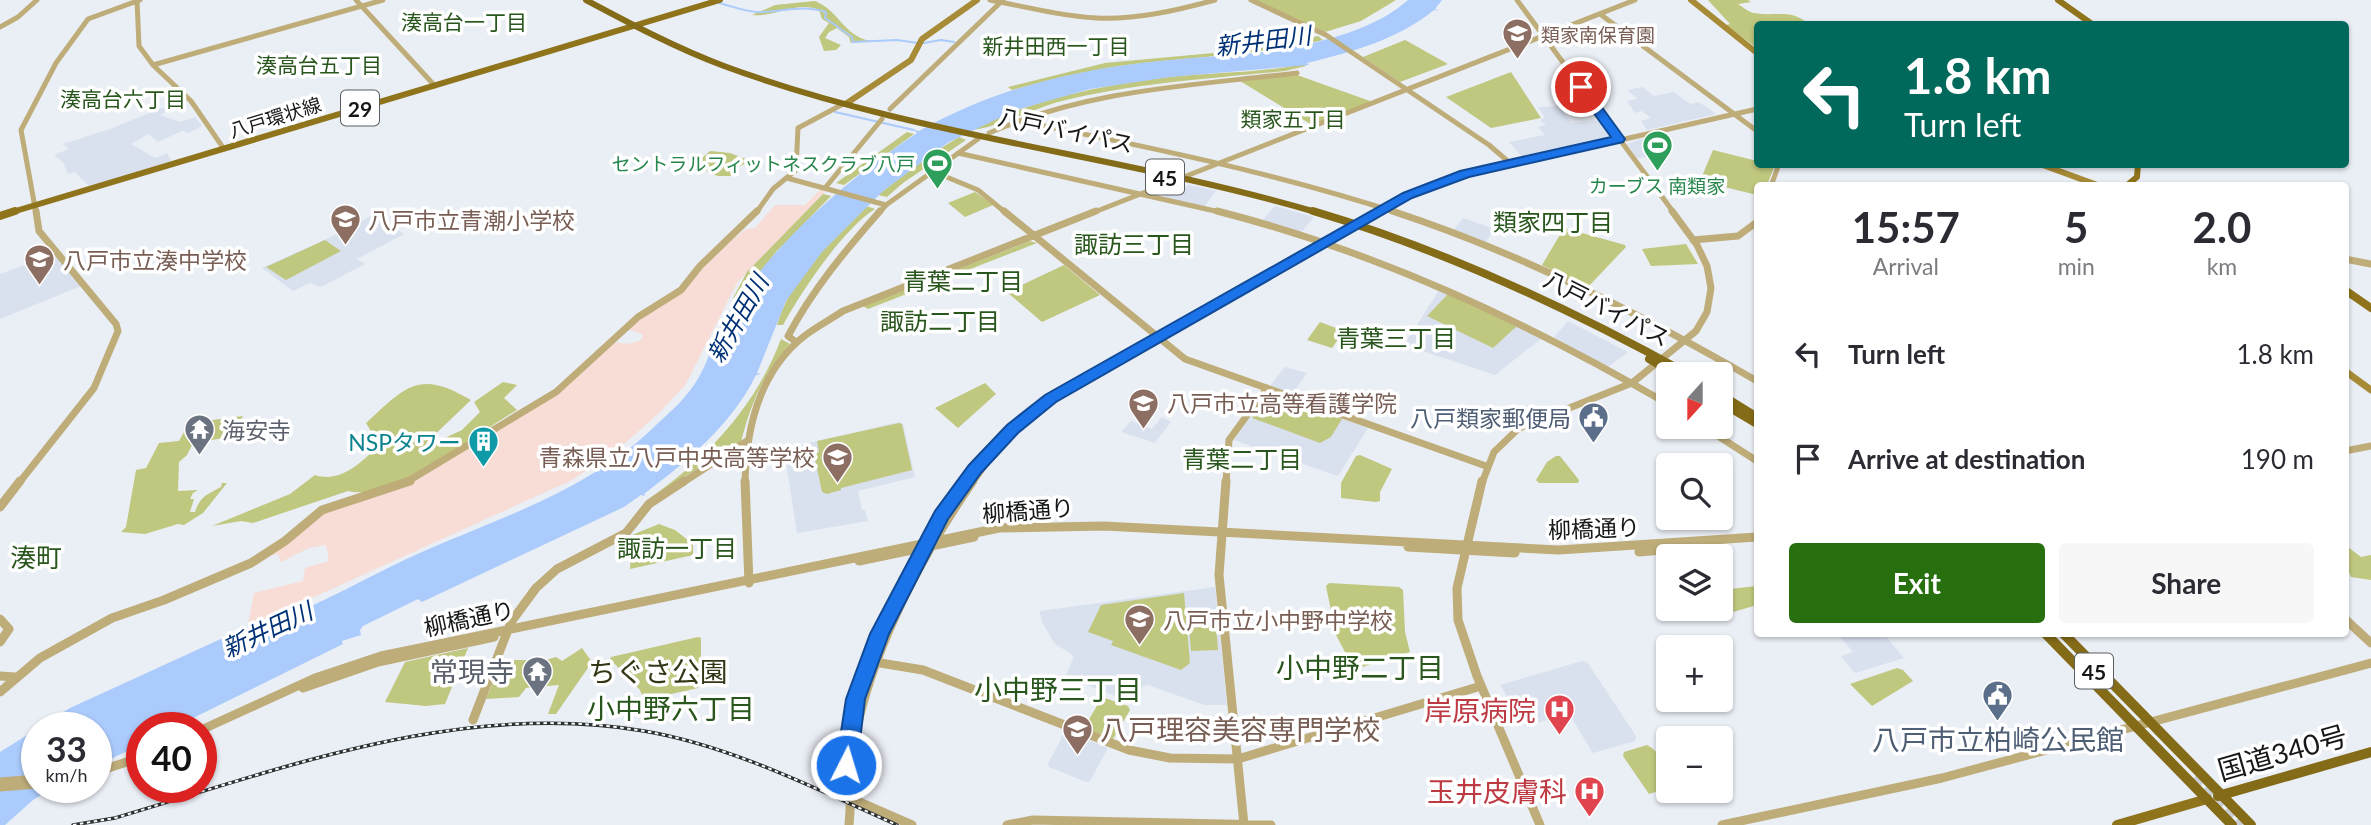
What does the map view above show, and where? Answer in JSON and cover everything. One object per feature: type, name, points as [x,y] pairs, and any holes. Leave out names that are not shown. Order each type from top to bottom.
[{"type":"highway","name":"八戸バイパス","points":[[578,0],[629,27],[720,67],[844,104],[1182,178],[1356,225],[1527,296],[1660,362]]},
{"type":"highway","name":"八戸バイパス","points":[[586,0],[629,27]]},
{"type":"highway","points":[[1733,402],[1754,415]]},
{"type":"highway","points":[[1733,410],[1754,422]]},
{"type":"highway","points":[[2049,637],[2232,825]]},
{"type":"highway","name":"45","points":[[2058,637],[2132,709]]},
{"type":"highway","points":[[2067,637],[2252,825]]},
{"type":"highway","name":"国道340号","points":[[2207,799],[2371,752]]},
{"type":"main road","name":"八戸環状線","points":[[629,27],[713,0]]},
{"type":"main road","name":"八戸環状線","points":[[0,215],[720,0]]},
{"type":"main road","points":[[844,104],[865,94],[911,60],[922,39],[977,0]]},
{"type":"main road","points":[[1691,0],[1754,51]]},
{"type":"main road","points":[[2058,0],[2088,21]]},
{"type":"main road","points":[[2051,168],[2089,182]]},
{"type":"main road","points":[[2349,292],[2371,308]]},
{"type":"main road","points":[[2349,374],[2371,390]]},
{"type":"main road","points":[[2117,825],[2207,799]]},
{"type":"street","points":[[0,27],[18,17],[37,0]]},
{"type":"street","points":[[0,507],[94,388],[118,331],[98,302],[39,231],[21,130],[56,63],[88,19],[138,0],[139,46],[153,65],[191,101],[223,148]]},
{"type":"street","points":[[356,0],[434,85]]},
{"type":"street","points":[[153,65],[383,0]]},
{"type":"street","points":[[990,0],[1066,15],[1101,18],[1179,10],[1215,0]]},
{"type":"street","points":[[1251,0],[1326,35],[1489,145],[1510,163]]},
{"type":"street","points":[[1517,0],[1693,240],[1707,266],[1711,295],[1702,323],[1687,341],[1660,362]]},
{"type":"street","points":[[749,581],[744,485],[747,441],[760,397],[782,357],[814,327],[843,311],[1635,0]]},
{"type":"street","points":[[890,109],[1002,1]]},
{"type":"street","points":[[1600,14],[1754,129]]},
{"type":"street","points":[[989,133],[1043,109],[1120,92],[1297,73]]},
{"type":"street","points":[[0,692],[40,658],[112,618],[176,595],[257,560],[322,510],[411,481],[480,436],[556,392],[638,317],[681,290],[700,266],[760,209],[773,188],[797,166],[797,130],[844,104]]},
{"type":"street","points":[[849,825],[847,746],[855,699],[871,661],[929,544],[958,500],[991,457],[1059,395],[1384,208],[1444,180],[1754,110]]},
{"type":"street","points":[[827,189],[882,118]]},
{"type":"street","points":[[1015,120],[1219,163],[1384,208],[1538,267],[1687,341],[1754,379]]},
{"type":"street","points":[[796,342],[788,336],[807,300],[883,204],[957,153],[976,135]]},
{"type":"street","points":[[957,153],[1142,194],[1258,223],[1324,243],[1401,270],[1491,308],[1656,397]]},
{"type":"street","points":[[932,171],[978,190],[1185,359],[1486,466]]},
{"type":"street","points":[[787,178],[883,204]]},
{"type":"street","points":[[1693,240],[1738,236],[1754,224]]},
{"type":"street","points":[[2349,260],[2371,264]]},
{"type":"street","points":[[1540,825],[1463,641],[1458,620],[1457,588],[1486,466],[1503,441],[1519,428],[1632,383],[1656,365]]},
{"type":"street","points":[[1244,825],[1219,575],[1229,440],[1267,388]]},
{"type":"street","points":[[1723,439],[1754,459]]},
{"type":"street","points":[[473,720],[508,632],[525,600],[557,569],[626,533],[649,504],[747,441]]},
{"type":"street","points":[[2349,450],[2371,446]]},
{"type":"street","name":"柳橋通り","points":[[217,726],[346,672],[378,662],[749,581],[990,534],[1052,529],[1222,534],[1590,555],[1754,539]]},
{"type":"street","points":[[0,619],[9,629],[0,642]]},
{"type":"street","points":[[2349,623],[2371,643]]},
{"type":"street","points":[[871,661],[923,670],[1129,750],[1170,758],[1238,759],[1481,686]]},
{"type":"street","points":[[1722,825],[1942,778],[2371,663]]},
{"type":"street","points":[[0,676],[15,677]]},
{"type":"street","points":[[0,784],[21,783]]},
{"type":"street","points":[[850,798],[912,825]]},
{"type":"street","points":[[1007,825],[1033,820],[1271,825]]},
{"type":"shaded area","points":[[1642,87],[1654,96],[1674,92],[1690,104],[1699,102],[1716,114],[1647,130],[1641,121],[1651,118],[1642,111],[1635,113],[1627,101],[1638,99],[1627,90]]},
{"type":"shaded area","points":[[1559,106],[1571,123],[1601,120],[1612,135],[1522,157],[1509,142],[1545,135],[1538,127],[1546,125],[1540,120],[1545,118],[1538,107]]},
{"type":"shaded area","points":[[162,108],[169,110],[160,115],[180,122],[195,117],[202,126],[189,133],[182,131],[158,142],[148,134],[131,144],[155,158],[167,153],[172,162],[89,186],[75,172],[68,174],[63,162],[54,155],[69,149],[63,144]]},
{"type":"shaded area","points":[[1650,136],[1665,156],[1637,158],[1627,144]]},
{"type":"shaded area","points":[[1189,185],[1216,191],[1204,207],[1162,197]]},
{"type":"shaded area","points":[[821,189],[826,191],[737,283],[686,384],[660,412],[613,454],[570,481],[270,617],[248,624],[254,593],[303,581],[305,568],[329,561],[326,545],[309,548],[281,562],[278,554],[268,556],[319,515],[416,481],[479,439],[553,396],[613,342],[627,344],[639,341],[643,337],[642,334],[627,329],[641,316],[674,296],[706,262],[746,229],[755,228],[775,205],[805,205]]},
{"type":"shaded area","points":[[1275,206],[1314,217],[1300,234],[1262,221]]},
{"type":"shaded area","name":"八戸市立青潮小学校","points":[[374,214],[404,234],[357,259],[365,264],[321,287],[310,283],[293,291],[262,268],[344,231]]},
{"type":"shaded area","points":[[1463,218],[1494,229],[1486,242],[1453,231]]},
{"type":"shaded area","name":"八戸市立湊中学校","points":[[55,254],[81,286],[0,319],[0,274]]},
{"type":"shaded area","points":[[1440,289],[1542,338],[1495,375],[1404,345]]},
{"type":"shaded area","points":[[1568,321],[1628,352],[1608,367],[1554,337]]},
{"type":"shaded area","points":[[1285,367],[1307,373],[1292,394],[1270,386]]},
{"type":"shaded area","points":[[1272,393],[1368,428],[1338,476],[1234,440],[1267,394]]},
{"type":"shaded area","name":"八戸市立高等看護学院","points":[[1162,417],[1171,422],[1155,443],[1121,432],[1131,421],[1152,429]]},
{"type":"shaded area","name":"青森県立八戸中央高等学校","points":[[899,422],[903,424],[915,477],[858,491],[862,510],[865,510],[868,521],[797,533],[784,449]]},
{"type":"shaded area","name":"八戸市立小中野中学校","points":[[1215,587],[1227,705],[1204,705],[1148,685],[1143,686],[1136,701],[1131,702],[1068,678],[1066,675],[1074,656],[1054,643],[1041,620],[1040,611]]},
{"type":"shaded area","points":[[1840,637],[1886,637],[1904,658],[1855,673],[1841,656],[1853,652]]},
{"type":"shaded area","points":[[1582,661],[1587,662],[1636,736],[1635,741],[1593,753],[1569,714],[1525,726],[1500,685]]},
{"type":"shaded area","name":"八戸理容美容専門学校","points":[[1065,731],[1108,748],[1090,781],[1086,782],[1047,766]]},
{"type":"green space","points":[[1255,0],[1396,0],[1361,21],[1325,32]]},
{"type":"green space","points":[[1708,0],[1748,0],[1751,2],[1738,4],[1752,12],[1796,16],[1804,21],[1754,21],[1754,46],[1726,25],[1730,24]]},
{"type":"green space","points":[[815,1],[830,10],[854,34],[871,41],[851,43],[849,37],[837,28],[825,38],[841,45],[836,50],[824,51],[819,37],[829,23],[822,19],[819,10],[811,7],[752,15],[775,5]]},
{"type":"green space","points":[[1318,36],[1323,40],[1256,52],[1126,65],[1012,90],[1008,87],[1105,63],[1257,49]]},
{"type":"green space","points":[[1405,40],[1448,64],[1400,82],[1363,57]]},
{"type":"green space","points":[[1303,64],[1306,66],[1285,71],[1114,90],[1058,102],[989,127],[973,129],[1044,101],[1118,84]]},
{"type":"green space","points":[[1511,72],[1541,118],[1491,128],[1446,97]]},
{"type":"green space","points":[[1297,75],[1371,102],[1312,125],[1240,81]]},
{"type":"green space","points":[[907,132],[914,134],[844,185],[836,183]]},
{"type":"green space","points":[[959,137],[966,140],[887,197],[878,195],[930,155]]},
{"type":"green space","points":[[1713,150],[1754,160],[1754,168],[1774,168],[1768,182],[1754,182],[1754,194],[1700,181]]},
{"type":"green space","points":[[710,151],[730,153],[751,161],[738,167],[732,176],[718,176],[699,168],[702,158]]},
{"type":"green space","points":[[975,192],[993,205],[965,217],[948,203]]},
{"type":"green space","points":[[823,194],[831,196],[776,252],[739,299],[733,298],[747,272]]},
{"type":"green space","points":[[866,206],[875,209],[837,246],[800,296],[783,325],[777,325],[783,307],[802,275]]},
{"type":"green space","points":[[1564,228],[1626,247],[1587,288],[1542,265]]},
{"type":"green space","points":[[325,240],[341,251],[286,280],[266,267]]},
{"type":"green space","points":[[1030,241],[1037,243],[868,309],[863,306]]},
{"type":"green space","points":[[1686,244],[1698,264],[1651,266],[1642,249]]},
{"type":"green space","points":[[1064,265],[1100,295],[1042,322],[1007,292]]},
{"type":"green space","points":[[1448,294],[1517,326],[1493,348],[1427,316]]},
{"type":"green space","points":[[1320,322],[1344,331],[1332,348],[1307,340]]},
{"type":"green space","points":[[781,339],[790,344],[759,390],[741,442],[647,500],[689,467],[727,430],[758,387]]},
{"type":"green space","points":[[503,382],[517,385],[504,398],[517,410],[410,476],[366,492],[348,491],[253,523],[241,521],[212,526],[290,494],[315,475],[332,477],[348,471],[375,449],[368,443],[369,438],[416,442],[372,433],[366,423],[403,391],[425,384],[438,385],[471,400],[426,443],[430,445],[462,430],[480,412],[474,402]]},
{"type":"green space","points":[[985,383],[996,394],[958,428],[935,408]]},
{"type":"green space","points":[[1272,395],[1342,419],[1331,437],[1320,443],[1252,418],[1268,396]]},
{"type":"green space","points":[[243,416],[230,437],[193,443],[187,455],[179,462],[178,491],[198,490],[190,499],[194,499],[190,512],[195,512],[205,496],[221,487],[222,483],[227,483],[203,513],[184,525],[178,524],[145,534],[121,532],[126,527],[136,470],[146,468],[159,443],[179,441],[189,423]]},
{"type":"green space","points":[[902,424],[912,470],[827,494],[822,492],[814,454],[819,452],[817,441]]},
{"type":"green space","points":[[1360,455],[1392,469],[1380,492],[1380,501],[1341,498],[1341,483],[1356,456]]},
{"type":"green space","points":[[1560,456],[1579,480],[1578,483],[1539,483],[1536,480],[1547,462]]},
{"type":"green space","points":[[659,524],[675,530],[693,544],[693,555],[630,569],[632,535]]},
{"type":"green space","points":[[2349,548],[2361,557],[2371,555],[2371,580],[2351,577]]},
{"type":"green space","points":[[1329,583],[1399,587],[1403,590],[1405,632],[1410,652],[1356,669],[1353,667],[1336,635],[1326,586]]},
{"type":"green space","points":[[1754,586],[1754,606],[1733,612],[1733,589]]},
{"type":"green space","points":[[1184,593],[1190,663],[1181,670],[1111,645],[1113,641],[1088,632],[1101,605]]},
{"type":"green space","points":[[1216,626],[1218,650],[1191,651],[1189,628]]},
{"type":"green space","name":"ちぐさ公園","points":[[701,638],[701,684],[698,688],[644,700],[640,690],[610,659],[611,657]]},
{"type":"green space","points":[[468,648],[445,704],[426,706],[385,702],[405,662]]},
{"type":"green space","points":[[582,648],[592,662],[556,714],[548,714],[559,685],[526,688],[519,697],[486,699],[502,660],[546,660],[556,657],[562,661]]},
{"type":"green space","points":[[1897,668],[1903,670],[1913,681],[1872,706],[1850,684]]},
{"type":"green space","points":[[1102,697],[1128,706],[1130,710],[1113,739],[1084,728]]},
{"type":"green space","points":[[1647,745],[1656,752],[1656,792],[1649,794],[1623,756],[1624,752]]},
{"type":"water","name":"新井田川","points":[[1408,0],[1442,0],[1435,9],[1439,11],[1434,10],[1389,37],[1307,63],[1309,65],[1170,77],[1090,89],[1016,110],[949,142],[883,191],[822,252],[786,301],[757,373],[761,374],[756,375],[734,410],[707,441],[644,494],[645,496],[641,495],[624,507],[422,602],[418,599],[363,626],[361,635],[342,641],[343,644],[205,712],[126,712],[126,752],[112,758],[112,712],[64,712],[247,627],[260,626],[297,612],[425,551],[528,507],[594,473],[665,417],[695,384],[730,310],[792,235],[839,191],[917,133],[914,130],[919,131],[972,105],[1026,86],[1111,67],[1265,51],[1306,44],[1305,42],[1308,44],[1348,33],[1386,16]]},
{"type":"water","points":[[21,739],[21,803],[30,803],[5,825],[0,825],[0,752]]},
{"type":"waterway","points":[[719,3],[753,12],[800,8],[817,10],[826,12],[825,18],[852,37],[853,42],[897,40],[918,43]]},
{"type":"waterway","points":[[924,43],[941,40],[954,42]]},
{"type":"waterway","points":[[835,112],[914,130]]},
{"type":"tunnel","points":[[2196,776],[2242,825]]},
{"type":"railway","points":[[73,825],[115,818],[310,760],[376,744],[442,731],[509,724],[576,724],[644,731],[677,738],[773,770],[897,825]]},
{"type":"place","name":"類家南保育園","points":[[1518,61]]},
{"type":"place","name":"カーブス 南類家","points":[[1657,173]]},
{"type":"place","name":"セントラルフィットネスクラブ八戸","points":[[938,190]]},
{"type":"place","name":"八戸市立青潮小学校","points":[[345,247]]},
{"type":"place","name":"八戸市立湊中学校","points":[[40,287]]},
{"type":"place","name":"八戸市立高等看護学院","points":[[1144,430]]},
{"type":"place","name":"八戸類家郵便局","points":[[1594,445]]},
{"type":"place","name":"海安寺","points":[[199,457]]},
{"type":"place","name":"NSPタワー","points":[[484,469]]},
{"type":"place","name":"青森県立八戸中央高等学校","points":[[838,484]]},
{"type":"place","name":"八戸市立小中野中学校","points":[[1140,647]]},
{"type":"place","name":"常現寺","points":[[537,698]]},
{"type":"place","name":"八戸市立柏崎公民館","points":[[1998,722]]},
{"type":"place","name":"岸原病院","points":[[1559,737]]},
{"type":"place","name":"八戸理容美容専門学校","points":[[1077,756]]},
{"type":"place","name":"玉井皮膚科","points":[[1590,818]]},
{"type":"district","name":"湊高台一丁目","points":[[464,21]]},
{"type":"district","name":"新井田西一丁目","points":[[1056,45]]},
{"type":"district","name":"湊高台五丁目","points":[[319,64]]},
{"type":"district","name":"湊高台六丁目","points":[[123,98]]},
{"type":"district","name":"類家五丁目","points":[[1293,118]]},
{"type":"district","name":"類家四丁目","points":[[1553,221]]},
{"type":"district","name":"諏訪三丁目","points":[[1134,243]]},
{"type":"district","name":"青葉二丁目","points":[[963,280]]},
{"type":"district","name":"諏訪二丁目","points":[[940,320]]},
{"type":"district","name":"青葉三丁目","points":[[1396,337]]},
{"type":"district","name":"青葉二丁目","points":[[1242,458]]},
{"type":"district","name":"諏訪一丁目","points":[[677,547]]},
{"type":"district","name":"湊町","points":[[36,557]]},
{"type":"district","name":"小中野二丁目","points":[[1360,667]]},
{"type":"district","name":"小中野三丁目","points":[[1058,689]]},
{"type":"district","name":"小中野六丁目","points":[[671,708]]},
{"type":"route","points":[[846,765],[855,699],[880,634],[941,515],[975,469],[1013,429],[1050,398],[1407,196],[1465,174],[1619,139],[1581,87]]}]
